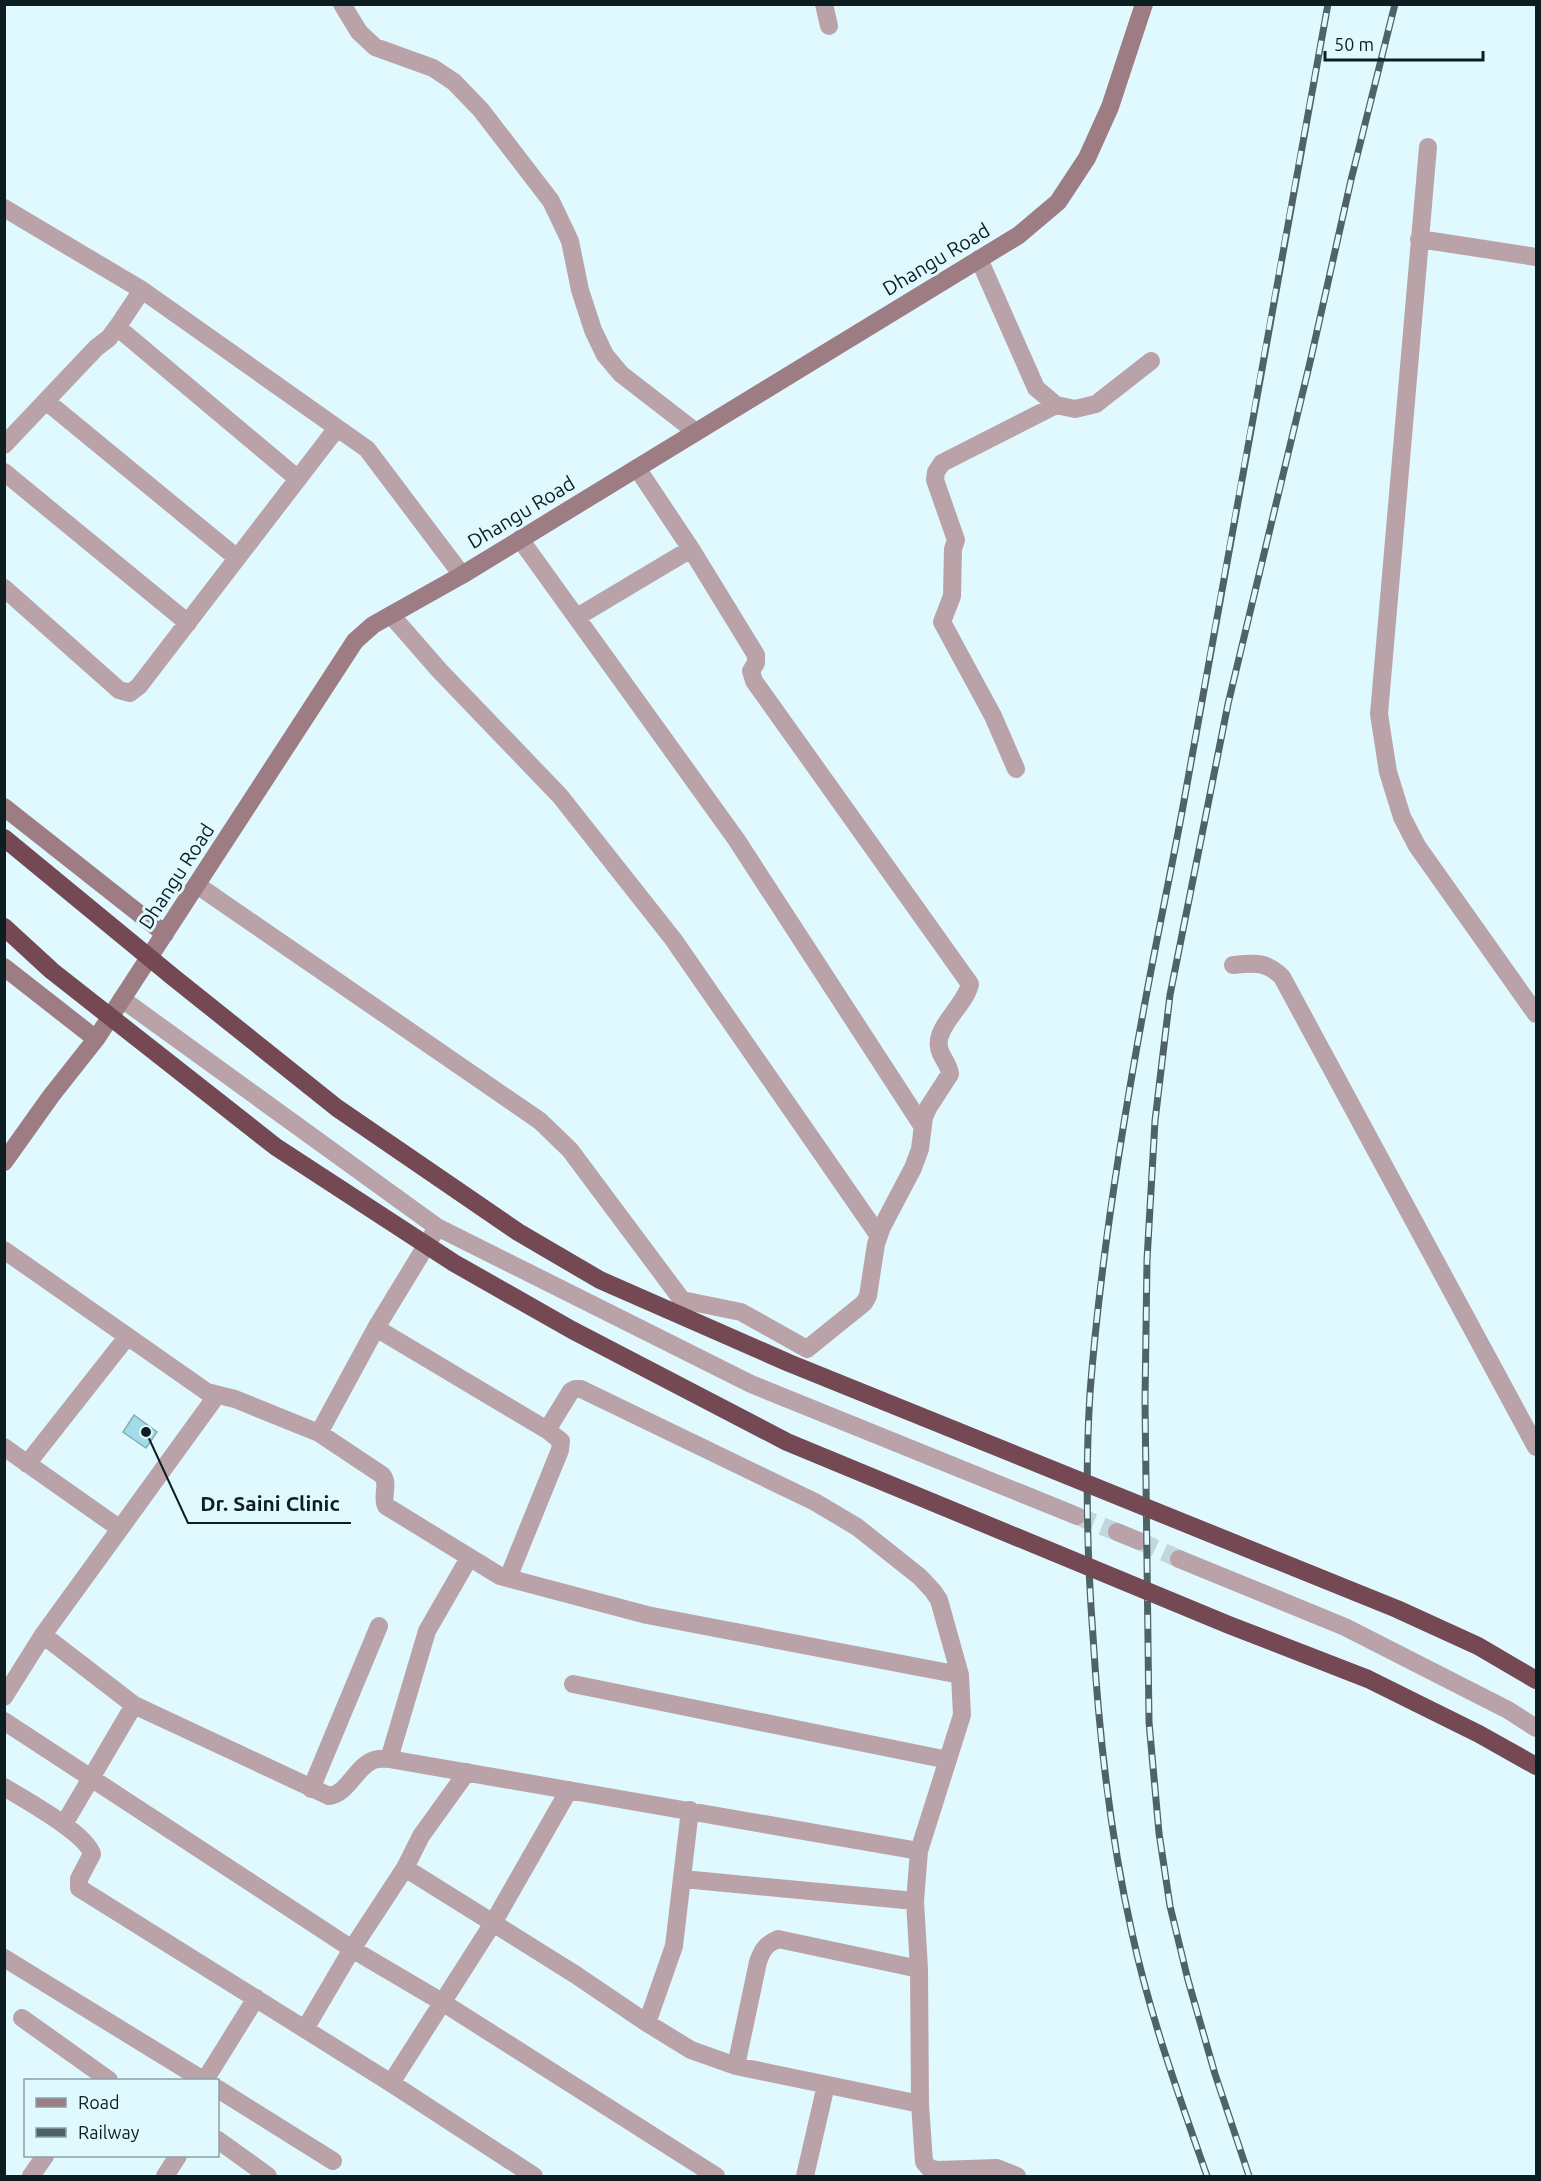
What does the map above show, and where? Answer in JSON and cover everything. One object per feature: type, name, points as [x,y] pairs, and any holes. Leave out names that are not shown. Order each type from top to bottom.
[{"type":"highway","points":[[4,838],[337,1108],[518,1232],[600,1280],[789,1363],[1397,1609],[1478,1646],[1536,1680]]},
{"type":"highway","points":[[4,927],[61,978],[276,1147],[454,1263],[572,1330],[787,1442],[1228,1625],[1368,1679],[1479,1734],[1536,1766]]},
{"type":"street","points":[[342,4],[359,32],[375,47],[433,68],[454,82],[481,110],[552,201],[570,241],[580,290],[593,330],[605,355],[621,374],[696,432]]},
{"type":"street","points":[[824,4],[829,26]]},
{"type":"street","name":"Dhangu Road","points":[[4,1162],[51,1096],[96,1039],[355,641],[373,625],[462,575],[1019,235],[1058,202],[1087,158],[1110,107],[1144,4]]},
{"type":"street","points":[[1428,147],[1379,714],[1388,772],[1402,817],[1417,846],[1536,1014]]},
{"type":"street","points":[[4,208],[142,290],[367,449],[462,575]]},
{"type":"street","points":[[1419,239],[1536,257]]},
{"type":"street","points":[[979,259],[1036,388],[1056,405],[1075,409],[1096,404],[1151,361]]},
{"type":"street","points":[[6,440],[117,327],[142,290]]},
{"type":"street","points":[[117,327],[298,479]]},
{"type":"street","points":[[46,401],[237,558]]},
{"type":"street","points":[[1016,769],[993,716],[942,622],[952,596],[953,549],[956,540],[935,480],[936,472],[942,463],[1056,405]]},
{"type":"street","points":[[4,588],[119,690],[130,693],[136,690],[337,428]]},
{"type":"street","points":[[197,885],[540,1121],[570,1150],[682,1300],[741,1312],[807,1348],[867,1299],[879,1236],[914,1168],[920,1149],[924,1117],[950,1074],[939,1048],[941,1032],[968,992],[969,980],[754,681],[751,671],[756,663],[756,655],[691,549],[636,468]]},
{"type":"street","points":[[4,472],[188,623]]},
{"type":"street","points":[[520,539],[736,839],[923,1127]]},
{"type":"street","points":[[577,617],[691,549]]},
{"type":"street","points":[[391,615],[439,670],[560,796],[673,939],[879,1236]]},
{"type":"street","points":[[4,807],[165,934]]},
{"type":"street","points":[[1233,964],[1257,963],[1272,967],[1282,976],[1536,1447]]},
{"type":"street","points":[[4,967],[96,1039]]},
{"type":"street","points":[[122,999],[437,1227],[750,1384],[1077,1516]]},
{"type":"street","points":[[318,1433],[376,1328],[437,1227]]},
{"type":"street","points":[[4,1250],[207,1392],[235,1399],[318,1433],[385,1477],[384,1502],[386,1506],[500,1576],[647,1615],[960,1675]]},
{"type":"street","points":[[376,1328],[547,1430],[561,1441],[560,1450],[508,1578]]},
{"type":"street","points":[[27,1464],[127,1337]]},
{"type":"street","points":[[547,1430],[571,1392],[581,1389],[815,1502],[841,1517],[920,1577],[939,1600],[960,1675],[962,1715],[919,1851],[915,1902],[920,1969],[920,2104],[924,2162],[929,2172],[997,2168],[1017,2176]]},
{"type":"street","points":[[4,1697],[44,1635],[119,1528],[217,1395]]},
{"type":"street","points":[[4,1447],[119,1528]]},
{"type":"street","points":[[1117,1532],[1139,1541]]},
{"type":"street","points":[[389,1759],[427,1631],[469,1558]]},
{"type":"street","points":[[1179,1559],[1345,1627],[1508,1710],[1536,1728]]},
{"type":"street","points":[[311,1789],[379,1626]]},
{"type":"street","points":[[44,1635],[134,1705],[328,1796],[334,1796],[369,1762],[376,1759],[389,1759],[919,1851]]},
{"type":"street","points":[[573,1684],[948,1760]]},
{"type":"street","points":[[64,1824],[134,1705]]},
{"type":"street","points":[[4,1721],[352,1949],[442,2002],[716,2176]]},
{"type":"street","points":[[305,2028],[352,1949],[405,1868],[421,1836],[467,1772]]},
{"type":"street","points":[[4,1787],[64,1824],[91,1850],[92,1854],[79,1879],[80,1888],[305,2028],[534,2176]]},
{"type":"street","points":[[391,2083],[493,1923],[569,1790]]},
{"type":"street","points":[[647,2023],[674,1946],[690,1810]]},
{"type":"street","points":[[405,1868],[691,2050],[736,2066],[920,2104]]},
{"type":"street","points":[[683,1880],[915,1902]]},
{"type":"street","points":[[736,2066],[758,1962],[765,1946],[771,1941],[778,1939],[920,1969]]},
{"type":"street","points":[[4,1958],[202,2079]]},
{"type":"street","points":[[205,2079],[256,1998]]},
{"type":"street","points":[[22,2018],[108,2079]]},
{"type":"street","points":[[805,2176],[826,2085]]},
{"type":"street","points":[[219,2094],[333,2161]]},
{"type":"street","points":[[219,2141],[268,2176]]},
{"type":"street","points":[[31,2176],[44,2157]]},
{"type":"street","points":[[165,2176],[177,2157]]},
{"type":"building","points":[[134,1415],[157,1432],[146,1448],[123,1432]]},
{"type":"tunnel","points":[[1077,1516],[1117,1532]]},
{"type":"tunnel","points":[[1139,1541],[1179,1559]]},
{"type":"railway","points":[[1207,2176],[1147,1995],[1124,1896],[1106,1785],[1095,1673],[1089,1575],[1088,1423],[1094,1344],[1106,1244],[1129,1095],[1328,4]]},
{"type":"railway","points":[[1249,2176],[1215,2074],[1170,1906],[1159,1833],[1149,1722],[1145,1401],[1147,1260],[1155,1121],[1170,995],[1228,704],[1351,180],[1395,4]]},
{"type":"place","name":"Dr. Saini Clinic","points":[[146,1432]]}]
